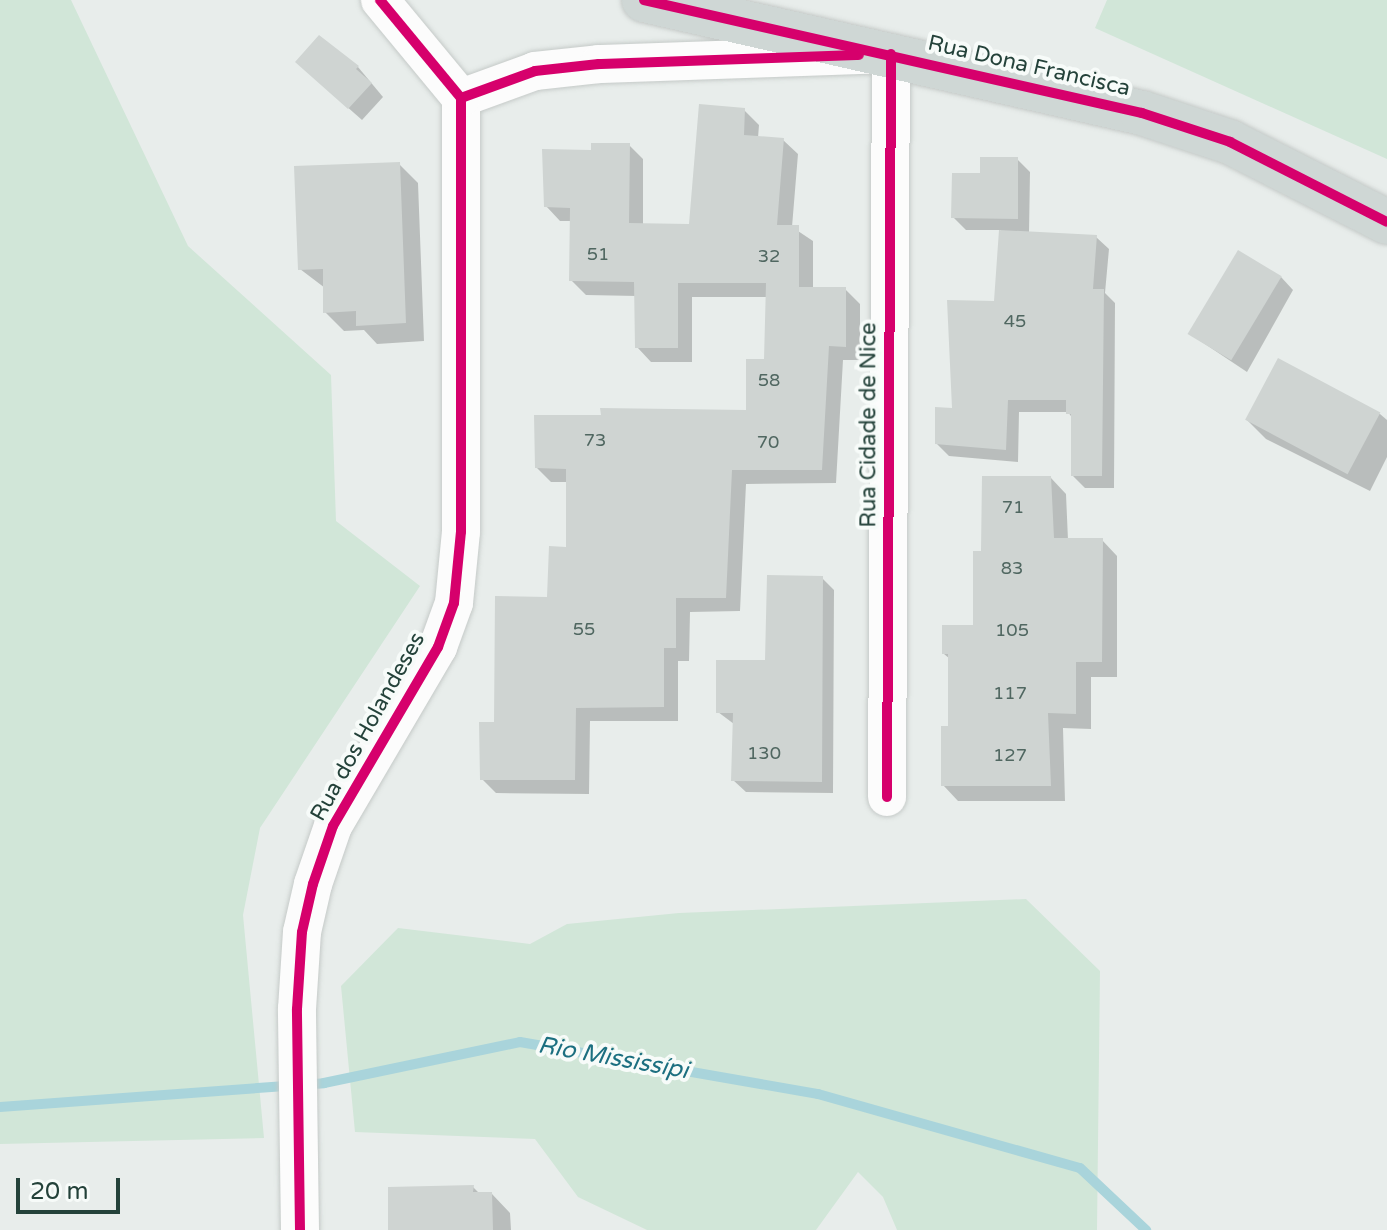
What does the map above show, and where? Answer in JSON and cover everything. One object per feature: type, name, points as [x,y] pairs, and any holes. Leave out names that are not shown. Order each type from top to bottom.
[{"type":"main road","name":"Rua Dona Francisca","points":[[644,0],[1066,93],[1230,142],[1387,222]]},
{"type":"street","points":[[380,0],[461,98],[496,81],[583,65],[891,54]]},
{"type":"street","name":"Rua Cidade de Nice","points":[[887,797],[891,54]]},
{"type":"street","name":"Rua dos Holandeses","points":[[300,1230],[296,1061],[302,932],[313,884],[333,826],[438,647],[454,603],[461,532],[461,98]]},
{"type":"green space","points":[[0,0],[71,0],[188,246],[331,375],[336,521],[420,586],[260,828],[243,915],[264,1138],[0,1144]]},
{"type":"green space","points":[[1107,0],[1387,0],[1387,159],[1095,28]]},
{"type":"green space","points":[[1026,899],[1100,971],[1097,1230],[897,1230],[883,1197],[858,1172],[816,1230],[647,1230],[578,1197],[535,1139],[355,1132],[341,986],[398,928],[530,944],[567,924],[679,913]]},
{"type":"building","points":[[319,35],[359,66],[356,69],[372,83],[348,109],[295,62]]},
{"type":"building","points":[[699,104],[745,108],[744,135],[784,138],[777,225],[799,225],[799,287],[846,287],[846,347],[829,346],[822,470],[732,470],[726,598],[676,598],[676,648],[664,648],[664,707],[576,708],[575,780],[480,780],[479,722],[494,722],[495,596],[547,597],[549,546],[566,547],[566,469],[535,468],[534,415],[601,415],[600,408],[746,410],[746,359],[764,359],[766,283],[678,283],[678,348],[635,348],[634,282],[569,281],[570,208],[544,207],[542,149],[591,150],[591,143],[630,143],[629,223],[689,224]]},
{"type":"building","points":[[980,157],[1018,157],[1018,219],[951,218],[952,173],[980,173]]},
{"type":"building","points":[[400,162],[406,323],[356,326],[356,311],[323,313],[323,269],[298,270],[294,166]]},
{"type":"building","points":[[999,230],[1097,235],[1093,289],[1104,289],[1102,476],[1071,476],[1071,414],[1066,414],[1066,400],[1008,400],[1006,450],[935,444],[935,407],[952,408],[947,300],[994,301]]},
{"type":"building","points":[[1238,250],[1282,276],[1231,360],[1188,334]]},
{"type":"building","points":[[1278,358],[1380,412],[1348,474],[1245,420]]},
{"type":"building","points":[[982,476],[1051,476],[1054,538],[1103,538],[1102,662],[1076,662],[1076,714],[1048,713],[1051,786],[941,786],[941,726],[948,726],[948,654],[942,654],[942,625],[973,625],[973,551],[981,551]]},
{"type":"building","points":[[767,575],[823,576],[822,782],[731,781],[733,713],[716,713],[716,660],[765,660]]},
{"type":"building","points":[[474,1185],[473,1192],[492,1192],[493,1230],[388,1230],[388,1187]]},
{"type":"waterway","name":"Rio Mississípi","points":[[0,1107],[324,1083],[520,1042],[818,1094],[1080,1168],[1146,1230]]},
{"type":"cycle path","points":[[300,1230],[297,1009],[302,932],[313,884],[333,826],[438,647],[454,603],[461,532],[461,98],[380,0]]},
{"type":"cycle path","points":[[644,0],[1142,113],[1230,142],[1387,222]]},
{"type":"cycle path","points":[[887,797],[891,54]]},
{"type":"cycle path","points":[[461,98],[535,71],[599,64],[859,55]]}]
